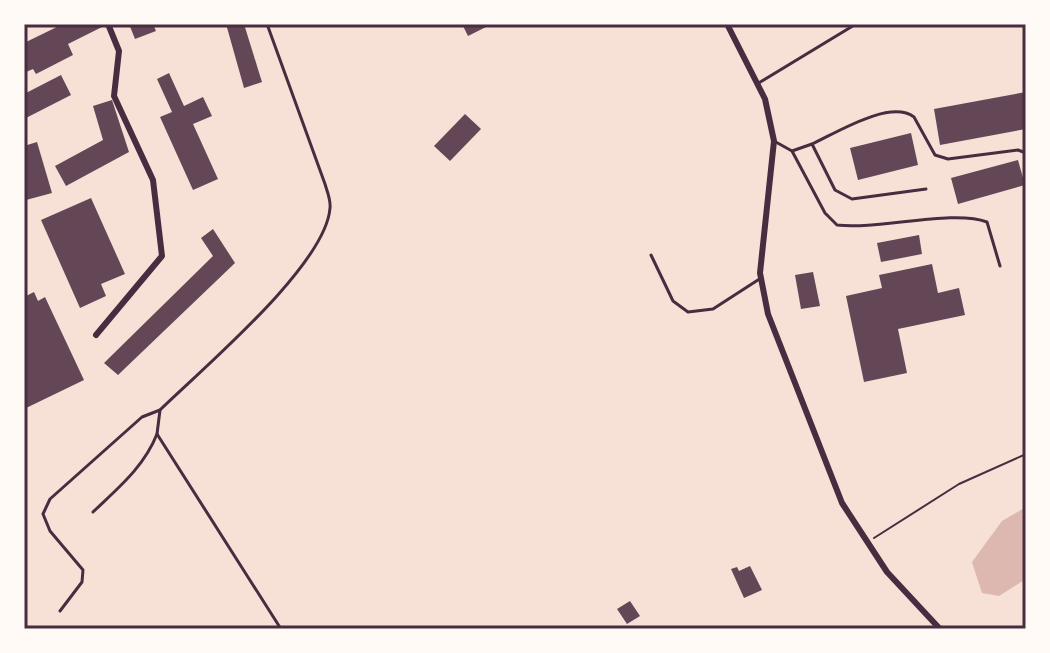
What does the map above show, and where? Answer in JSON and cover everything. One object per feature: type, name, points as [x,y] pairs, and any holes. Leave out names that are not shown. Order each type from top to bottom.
[{"type":"street","points":[[96,335],[162,256],[153,180],[114,96],[119,51],[108,24]]},
{"type":"street","points":[[727,24],[765,99],[774,141],[761,278],[768,314],[842,503],[887,572],[940,629]]},
{"type":"lane","points":[[60,611],[82,582],[83,570],[50,531],[43,514],[50,499],[142,417],[160,410],[268,304],[312,252],[325,228],[331,206],[325,184],[267,24]]},
{"type":"lane","points":[[757,84],[856,24]]},
{"type":"lane","points":[[792,151],[875,115],[897,110],[914,117],[935,155],[948,159],[1018,150],[1026,153]]},
{"type":"lane","points":[[774,141],[792,151],[825,213],[837,225],[898,225],[975,217],[987,222],[1000,266]]},
{"type":"lane","points":[[812,144],[835,190],[852,199],[926,189]]},
{"type":"lane","points":[[651,255],[673,301],[688,312],[713,309],[761,278]]},
{"type":"lane","points":[[93,512],[138,468],[157,434],[160,410]]},
{"type":"lane","points":[[157,434],[281,629]]},
{"type":"path","points":[[867,543],[959,484],[1026,454]]},
{"type":"shaded area","points":[[1026,507],[1026,579],[999,596],[982,593],[972,562],[1002,521]]},
{"type":"building","points":[[63,24],[108,24],[68,44],[73,55],[36,74],[33,69],[24,73],[24,43]]},
{"type":"building","points":[[129,24],[153,24],[156,31],[135,39]]},
{"type":"building","points":[[226,24],[244,24],[262,82],[244,88]]},
{"type":"building","points":[[462,24],[492,24],[468,36]]},
{"type":"building","points":[[169,73],[184,106],[203,97],[212,116],[193,124],[218,179],[193,190],[160,117],[172,112],[157,79]]},
{"type":"building","points":[[61,75],[71,95],[24,119],[24,94]]},
{"type":"building","points":[[1026,92],[1026,129],[940,145],[934,109]]},
{"type":"building","points":[[112,100],[129,152],[66,186],[55,166],[103,140],[93,106]]},
{"type":"building","points":[[465,114],[481,129],[450,161],[434,146]]},
{"type":"building","points":[[911,133],[918,165],[858,180],[850,148]]},
{"type":"building","points":[[37,142],[52,193],[26,200],[24,146]]},
{"type":"building","points":[[1018,160],[1025,185],[958,204],[951,178]]},
{"type":"building","points":[[91,198],[125,274],[101,284],[106,296],[80,308],[41,220]]},
{"type":"building","points":[[213,229],[235,263],[118,375],[104,363],[213,256],[201,238]]},
{"type":"building","points":[[919,235],[922,254],[881,262],[877,243]]},
{"type":"building","points":[[932,264],[938,293],[959,288],[965,315],[898,329],[907,373],[864,382],[846,296],[882,288],[879,275]]},
{"type":"building","points":[[813,272],[820,306],[801,309],[795,275]]},
{"type":"building","points":[[34,292],[38,301],[45,297],[84,380],[24,409],[24,297]]},
{"type":"building","points":[[750,566],[762,590],[744,598],[731,569],[737,567],[739,571]]},
{"type":"building","points":[[630,601],[640,616],[627,624],[617,609]]}]
